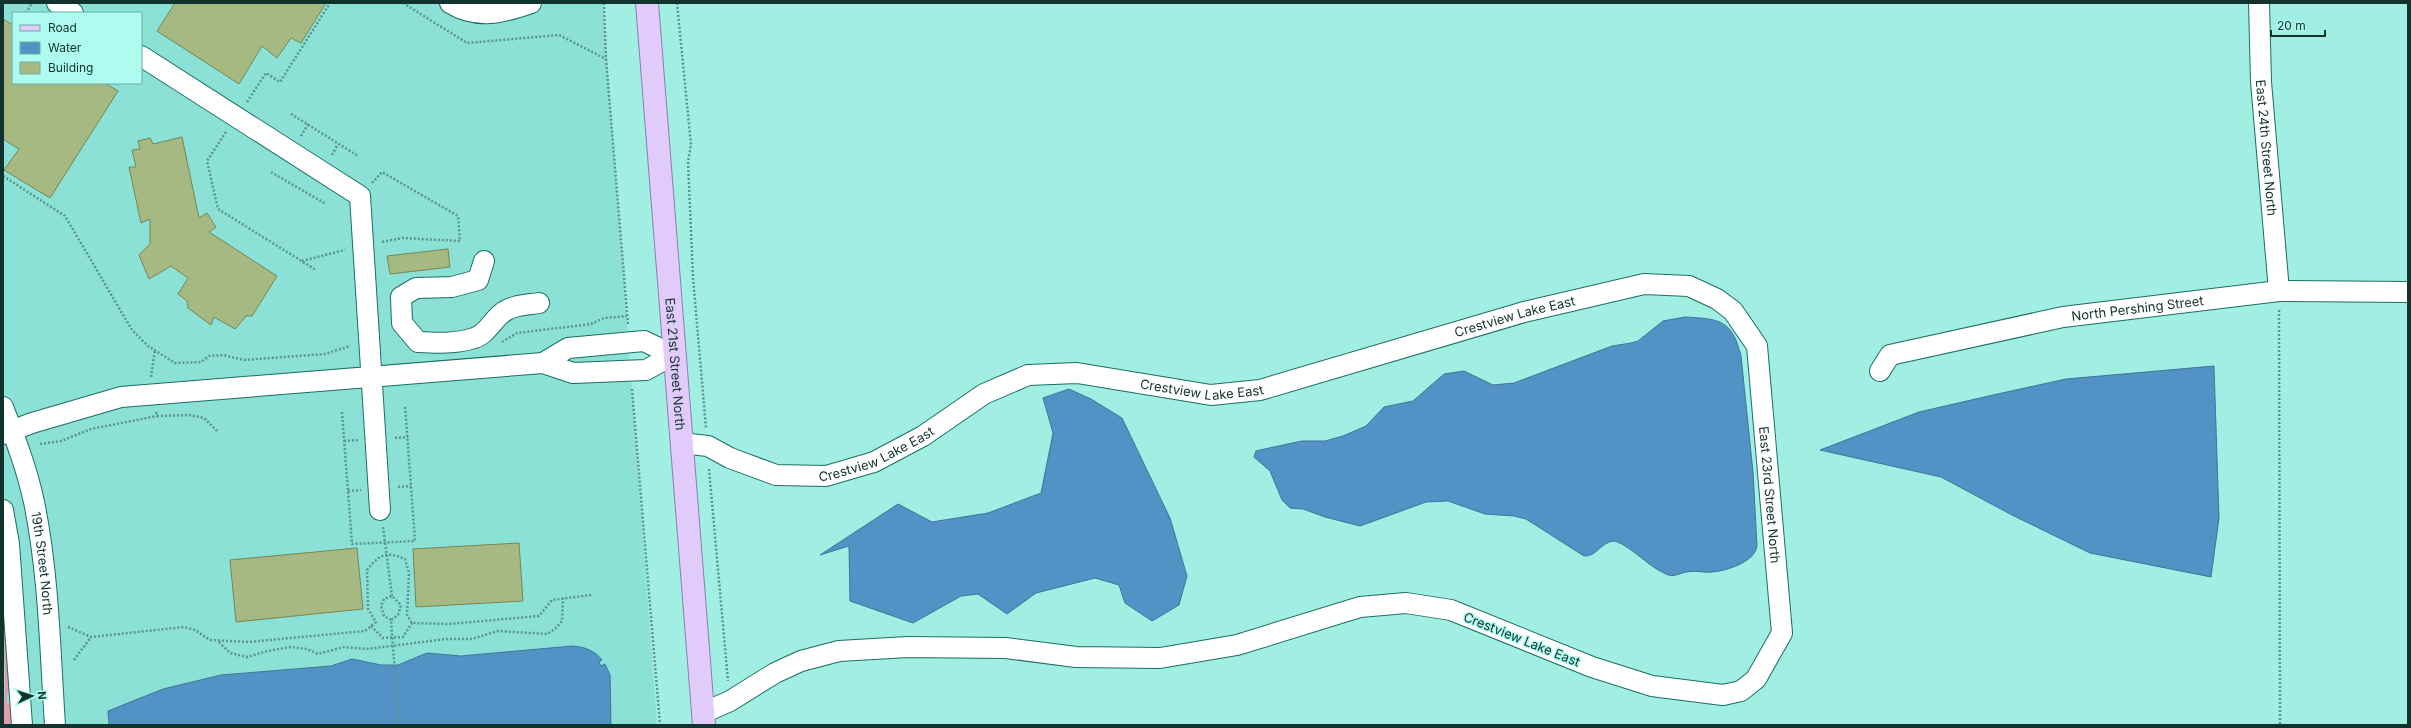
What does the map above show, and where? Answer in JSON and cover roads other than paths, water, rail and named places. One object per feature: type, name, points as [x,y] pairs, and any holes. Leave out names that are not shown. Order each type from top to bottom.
[{"type":"main road","name":"East 21st Street North","points":[[647,3],[673,355],[703,719]]},
{"type":"street","points":[[57,3],[71,12]]},
{"type":"street","points":[[450,3],[469,12],[487,14],[505,12],[531,3]]},
{"type":"street","name":"East 24th Street North","points":[[2259,3],[2261,82],[2279,292]]},
{"type":"street","points":[[142,57],[360,196],[380,510]]},
{"type":"street","points":[[484,261],[478,280],[452,287],[416,288],[401,297],[402,323],[418,342],[436,343],[475,338],[487,329],[501,313],[516,306],[539,303]]},
{"type":"street","name":"Crestview Lake East","points":[[681,444],[708,446],[730,458],[776,475],[826,476],[874,462],[923,436],[984,394],[1028,375],[1077,373],[1211,395],[1260,390],[1524,312],[1644,284],[1689,286],[1717,299],[1733,311]]},
{"type":"street","name":"North Pershing Street","points":[[1880,371],[1890,355],[2063,316],[2279,292],[2408,292]]},
{"type":"street","name":"East 23rd Street North","points":[[1733,311],[1757,346],[1782,633],[1756,679]]},
{"type":"street","points":[[543,363],[568,348],[644,341],[673,355]]},
{"type":"street","points":[[7,432],[121,397],[543,363],[572,373],[638,371],[646,370],[673,355]]},
{"type":"street","name":"19th Street North","points":[[3,407],[7,432],[28,476],[38,525],[44,569],[55,725]]},
{"type":"street","points":[[3,510],[9,544],[22,725]]},
{"type":"street","name":"Crestview Lake East","points":[[703,719],[775,673],[801,661],[839,651],[908,647],[1006,648],[1076,657],[1160,658],[1238,645],[1360,607],[1406,603],[1451,610],[1592,667],[1652,686],[1723,694],[1741,691],[1756,679]]},
{"type":"water","points":[[1685,317],[1715,320],[1722,323],[1733,335],[1741,356],[1753,472],[1757,546],[1751,557],[1732,568],[1712,572],[1690,571],[1669,575],[1659,571],[1628,548],[1615,541],[1606,543],[1592,554],[1584,556],[1526,519],[1514,516],[1485,514],[1448,501],[1426,502],[1360,526],[1325,517],[1303,509],[1290,508],[1282,500],[1270,471],[1254,457],[1256,451],[1302,441],[1325,441],[1343,436],[1366,426],[1384,407],[1413,401],[1444,374],[1464,371],[1493,385],[1514,383],[1612,346],[1638,341],[1663,321]]},
{"type":"water","points":[[2214,366],[2219,518],[2211,577],[2090,553],[2012,515],[1941,477],[1820,450],[1919,412],[2066,379]]},
{"type":"water","points":[[1069,389],[1091,399],[1122,418],[1170,518],[1187,576],[1179,605],[1152,621],[1125,603],[1119,585],[1095,578],[1036,593],[1007,614],[978,594],[961,596],[913,623],[850,601],[849,546],[820,555],[898,504],[932,522],[988,513],[1041,493],[1053,433],[1043,398]]},
{"type":"water","points":[[572,646],[585,648],[592,651],[602,660],[599,662],[601,666],[605,664],[610,675],[611,725],[109,725],[108,711],[163,689],[221,675],[331,666],[352,659],[381,665],[398,665],[427,653],[461,656]]}]
